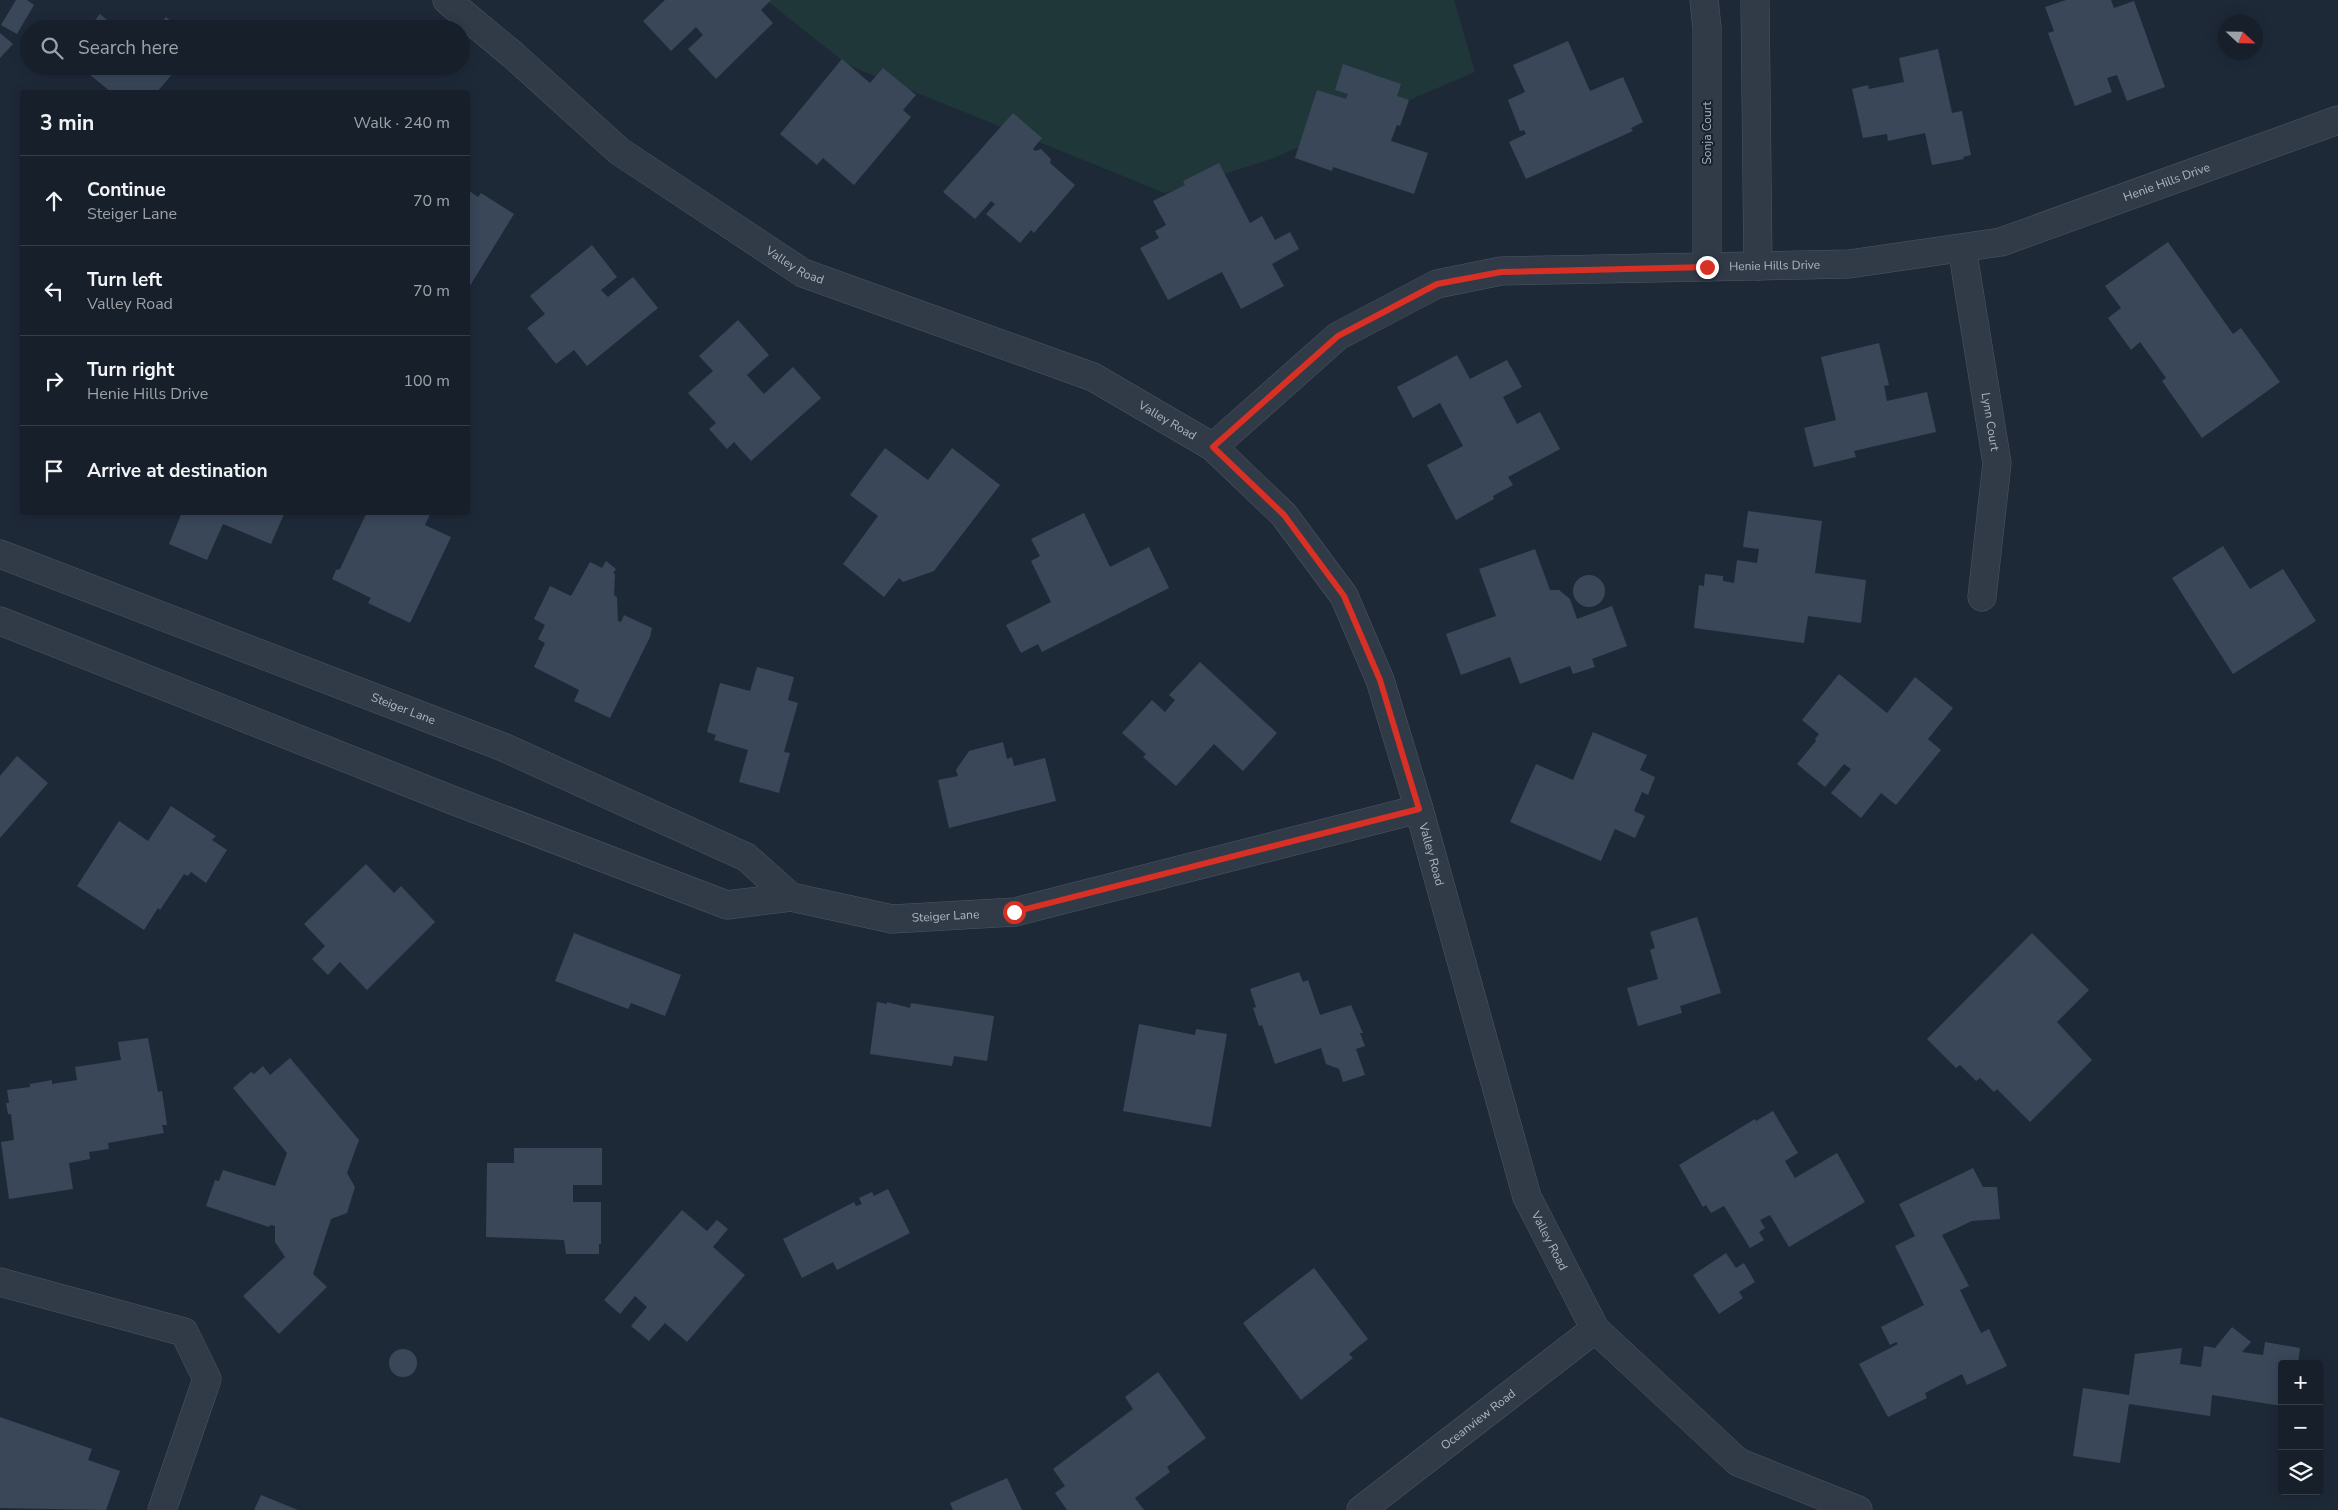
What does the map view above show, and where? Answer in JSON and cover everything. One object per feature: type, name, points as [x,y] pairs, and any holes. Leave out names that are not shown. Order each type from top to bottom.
[{"type":"street","name":"Valley Road","points":[[446,0],[513,55],[619,151],[803,273],[1093,377],[1213,447],[1284,515],[1344,596],[1380,680],[1419,809],[1527,1197],[1595,1329],[1738,1462],[1858,1510]]},
{"type":"street","name":"Sonja Court","points":[[1704,0],[1707,28],[1707,267]]},
{"type":"street","points":[[1754,0],[1758,266]]},
{"type":"street","name":"Henie Hills Drive","points":[[1213,447],[1338,336],[1437,284],[1501,272],[1849,264],[2001,242],[2338,120]]},
{"type":"street","name":"Lynn Court","points":[[1962,248],[1997,463],[1982,597]]},
{"type":"street","name":"Steiger Lane","points":[[0,554],[503,747],[746,857],[791,897]]},
{"type":"street","name":"Steiger Lane","points":[[0,620],[452,800],[726,905],[791,897],[892,919],[1014,912],[1419,809]]},
{"type":"street","points":[[0,1282],[184,1332],[207,1379],[162,1510]]},
{"type":"street","name":"Oceanview Road","points":[[1361,1510],[1595,1329]]},
{"type":"green space","points":[[766,0],[1454,0],[1475,72],[1271,159],[1165,193],[848,65]]},
{"type":"building","points":[[16,0],[27,0],[34,5],[25,20],[20,20],[20,29],[17,34],[1,25]]},
{"type":"building","points":[[665,0],[771,0],[761,10],[773,23],[716,79],[688,49],[703,35],[696,27],[671,51],[643,21]]},
{"type":"building","points":[[2066,0],[2111,0],[2114,8],[2134,1],[2165,87],[2127,101],[2117,75],[2107,78],[2112,92],[2075,106],[2048,33],[2054,31],[2045,7]]},
{"type":"building","points":[[100,14],[107,20],[95,20]]},
{"type":"building","points":[[0,33],[13,44],[0,58]]},
{"type":"building","points":[[1568,41],[1590,91],[1623,77],[1643,122],[1631,128],[1633,131],[1526,179],[1509,142],[1526,134],[1524,130],[1520,131],[1508,100],[1525,92],[1513,65]]},
{"type":"building","points":[[1938,49],[1952,113],[1962,111],[1971,155],[1963,157],[1964,159],[1932,165],[1925,133],[1888,141],[1887,134],[1863,138],[1852,89],[1868,85],[1869,89],[1904,82],[1899,58]]},
{"type":"building","points":[[842,59],[870,83],[883,68],[916,95],[903,110],[911,117],[854,185],[823,158],[817,165],[780,134]]},
{"type":"building","points":[[1343,64],[1401,84],[1397,96],[1409,100],[1400,126],[1397,125],[1391,141],[1428,153],[1414,194],[1333,167],[1332,171],[1295,158],[1317,90],[1346,99],[1348,94],[1335,90]]},
{"type":"building","points":[[90,75],[171,75],[159,90],[109,90]]},
{"type":"building","points":[[1013,113],[1042,138],[1033,149],[1035,151],[1041,149],[1051,159],[1050,163],[1075,185],[1034,233],[1031,230],[1020,243],[986,214],[995,204],[991,201],[975,219],[943,192]]},
{"type":"building","points":[[1219,163],[1250,223],[1262,216],[1275,240],[1290,232],[1299,249],[1272,264],[1284,286],[1241,309],[1222,272],[1168,300],[1140,248],[1159,238],[1155,231],[1166,225],[1153,201],[1185,185],[1183,181]]},
{"type":"building","points":[[470,191],[478,197],[481,193],[514,214],[470,286]]},
{"type":"building","points":[[2168,242],[2233,334],[2241,328],[2280,382],[2202,438],[2162,381],[2166,378],[2140,342],[2131,350],[2108,318],[2121,308],[2105,286]]},
{"type":"building","points":[[592,245],[617,277],[601,290],[608,297],[633,277],[658,308],[587,366],[574,350],[556,364],[527,328],[545,314],[530,296]]},
{"type":"building","points":[[738,320],[769,355],[747,375],[764,394],[793,367],[821,398],[751,461],[734,442],[727,449],[709,429],[716,423],[688,393],[713,371],[699,356]]},
{"type":"building","points":[[1879,343],[1889,385],[1884,386],[1887,401],[1927,392],[1936,432],[1854,451],[1856,457],[1814,467],[1804,428],[1836,420],[1821,357]]},
{"type":"building","points":[[1457,355],[1470,379],[1507,360],[1522,387],[1503,397],[1517,424],[1540,412],[1560,449],[1508,477],[1513,485],[1493,496],[1494,499],[1456,520],[1427,465],[1463,446],[1440,403],[1413,418],[1397,387]]},
{"type":"building","points":[[885,448],[928,480],[952,448],[1000,485],[934,571],[903,582],[899,578],[884,597],[843,564],[878,516],[850,495]]},
{"type":"building","points":[[1748,511],[1822,521],[1815,573],[1866,580],[1861,623],[1808,616],[1804,643],[1694,628],[1699,585],[1704,586],[1705,574],[1723,576],[1723,581],[1734,583],[1737,560],[1757,563],[1759,549],[1743,547]]},
{"type":"building","points":[[1084,513],[1110,567],[1149,547],[1169,588],[1042,652],[1038,644],[1021,653],[1006,625],[1051,602],[1031,561],[1040,556],[1031,539]]},
{"type":"building","points":[[181,515],[284,515],[271,544],[223,524],[207,560],[169,544]]},
{"type":"building","points":[[366,515],[430,515],[425,525],[451,537],[410,623],[368,603],[371,598],[332,579],[336,570],[340,569]]},
{"type":"building","points":[[2223,546],[2250,589],[2283,569],[2316,621],[2233,674],[2172,578]]},
{"type":"building","points":[[1535,549],[1550,590],[1559,590],[1570,599],[1577,619],[1612,606],[1627,646],[1592,659],[1595,667],[1573,674],[1570,666],[1520,684],[1510,657],[1461,675],[1446,634],[1496,616],[1479,569]]},
{"type":"building","points":[[606,561],[616,569],[613,573],[615,574],[614,595],[617,597],[618,621],[621,622],[624,615],[652,628],[650,637],[610,718],[574,701],[579,690],[534,667],[545,643],[538,639],[545,625],[534,619],[550,586],[571,596],[590,562],[602,568]]},
{"type":"building","points":[[1589,575],[1595,576],[1600,580],[1604,585],[1604,597],[1600,602],[1595,606],[1589,607],[1583,606],[1578,602],[1574,597],[1573,591],[1574,585],[1578,580],[1583,576]]},
{"type":"building","points":[[1200,662],[1277,733],[1243,771],[1214,744],[1176,786],[1143,757],[1146,754],[1122,733],[1152,700],[1165,712],[1175,700],[1169,695]]},
{"type":"building","points":[[757,667],[794,677],[788,700],[798,703],[784,752],[790,753],[779,793],[739,782],[748,750],[714,740],[716,735],[707,732],[720,683],[750,691]]},
{"type":"building","points":[[1839,674],[1887,713],[1915,677],[1953,708],[1928,739],[1941,750],[1896,805],[1881,793],[1861,818],[1831,793],[1851,769],[1844,764],[1825,787],[1797,764],[1816,741],[1815,739],[1819,734],[1802,720]]},
{"type":"building","points":[[1593,732],[1647,755],[1640,770],[1655,777],[1648,795],[1642,792],[1634,811],[1645,816],[1635,838],[1615,829],[1601,861],[1510,822],[1536,764],[1573,780]]},
{"type":"building","points":[[1003,742],[1007,759],[1012,757],[1014,766],[1045,758],[1056,801],[949,828],[938,780],[958,776],[956,770],[969,751]]},
{"type":"building","points":[[17,756],[48,783],[0,838],[0,776]]},
{"type":"building","points":[[171,806],[216,836],[212,840],[227,850],[206,883],[191,872],[188,876],[184,874],[144,930],[77,886],[119,821],[148,841]]},
{"type":"building","points":[[366,864],[394,893],[401,886],[435,922],[367,990],[340,962],[328,975],[312,959],[325,946],[304,924]]},
{"type":"building","points":[[1697,917],[1721,993],[1680,1006],[1682,1013],[1638,1026],[1627,988],[1658,979],[1650,950],[1655,948],[1650,932]]},
{"type":"building","points":[[574,933],[681,975],[665,1016],[631,1003],[628,1009],[555,981]]},
{"type":"building","points":[[2032,933],[2089,990],[2057,1022],[2092,1060],[2030,1122],[1997,1089],[1994,1092],[1980,1078],[1976,1081],[1960,1065],[1956,1068],[1927,1039]]},
{"type":"building","points":[[1299,972],[1303,982],[1308,980],[1320,1015],[1351,1005],[1363,1033],[1360,1033],[1365,1046],[1356,1049],[1365,1075],[1343,1082],[1339,1069],[1326,1064],[1321,1048],[1275,1064],[1262,1025],[1259,1026],[1253,1008],[1256,1007],[1250,989]]},
{"type":"building","points":[[877,1002],[887,1004],[887,1002],[910,1008],[911,1003],[994,1016],[987,1061],[954,1056],[952,1066],[870,1054]]},
{"type":"building","points":[[1139,1024],[1195,1035],[1196,1029],[1227,1034],[1211,1127],[1123,1111]]},
{"type":"building","points":[[148,1038],[158,1092],[162,1091],[167,1125],[162,1125],[164,1133],[108,1143],[109,1149],[89,1152],[90,1159],[69,1163],[73,1189],[9,1199],[1,1142],[14,1140],[11,1114],[8,1114],[6,1103],[9,1103],[7,1090],[30,1087],[30,1084],[52,1080],[52,1084],[77,1080],[75,1067],[121,1060],[118,1042]]},
{"type":"building","points":[[290,1058],[359,1140],[347,1173],[355,1187],[347,1213],[331,1219],[313,1274],[327,1287],[279,1334],[243,1296],[285,1257],[275,1242],[275,1226],[270,1225],[269,1227],[206,1206],[215,1180],[219,1181],[223,1170],[275,1186],[287,1153],[233,1088],[251,1072],[254,1074],[263,1066],[270,1075]]},
{"type":"building","points":[[1773,1111],[1798,1153],[1785,1161],[1795,1178],[1837,1153],[1865,1202],[1789,1247],[1770,1215],[1760,1220],[1765,1228],[1759,1232],[1764,1240],[1750,1248],[1724,1206],[1711,1213],[1706,1205],[1703,1207],[1679,1165],[1755,1119],[1756,1121]]},
{"type":"building","points":[[514,1148],[602,1148],[602,1185],[573,1185],[573,1202],[601,1202],[601,1244],[599,1244],[599,1254],[566,1254],[564,1240],[486,1237],[487,1163],[514,1163]]},
{"type":"building","points":[[1973,1168],[1983,1187],[1997,1187],[2000,1219],[1972,1221],[1942,1235],[1969,1286],[1960,1290],[1981,1333],[1989,1329],[2007,1366],[1967,1385],[1962,1374],[1925,1393],[1927,1398],[1888,1417],[1859,1364],[1898,1344],[1896,1342],[1890,1345],[1881,1327],[1924,1305],[1895,1246],[1915,1236],[1899,1204]]},
{"type":"building","points":[[888,1189],[910,1233],[837,1270],[833,1262],[802,1278],[783,1239],[854,1202],[856,1206],[862,1204],[859,1198],[872,1192],[874,1196]]},
{"type":"building","points":[[682,1210],[707,1231],[717,1220],[728,1229],[713,1247],[745,1275],[687,1342],[665,1323],[649,1341],[631,1326],[647,1307],[635,1296],[620,1314],[604,1300]]},
{"type":"building","points":[[1726,1253],[1736,1268],[1744,1263],[1755,1282],[1739,1292],[1743,1298],[1719,1314],[1693,1275]]},
{"type":"building","points":[[1314,1268],[1368,1339],[1349,1354],[1353,1358],[1301,1400],[1243,1323]]},
{"type":"building","points":[[2232,1327],[2251,1342],[2242,1352],[2263,1355],[2265,1342],[2300,1348],[2298,1360],[2278,1360],[2278,1405],[2212,1395],[2210,1416],[2129,1404],[2120,1463],[2073,1456],[2083,1388],[2129,1395],[2135,1354],[2182,1348],[2180,1364],[2201,1367],[2204,1346],[2215,1348]]},
{"type":"building","points":[[403,1349],[413,1353],[417,1363],[413,1373],[403,1377],[393,1373],[389,1363],[393,1353]]},
{"type":"building","points":[[1158,1372],[1206,1438],[1167,1467],[1170,1472],[1135,1498],[1144,1510],[1067,1510],[1055,1493],[1065,1486],[1053,1469],[1133,1409],[1125,1397]]},
{"type":"building","points":[[0,1417],[92,1449],[88,1460],[120,1471],[106,1510],[0,1508]]},
{"type":"building","points":[[1007,1478],[1022,1510],[953,1510],[950,1503]]},
{"type":"building","points":[[261,1495],[298,1510],[254,1510]]},
{"type":"route","points":[[1014,912],[1419,809],[1380,680],[1344,596],[1284,515],[1213,447],[1338,336],[1437,284],[1501,272],[1707,267]]}]
